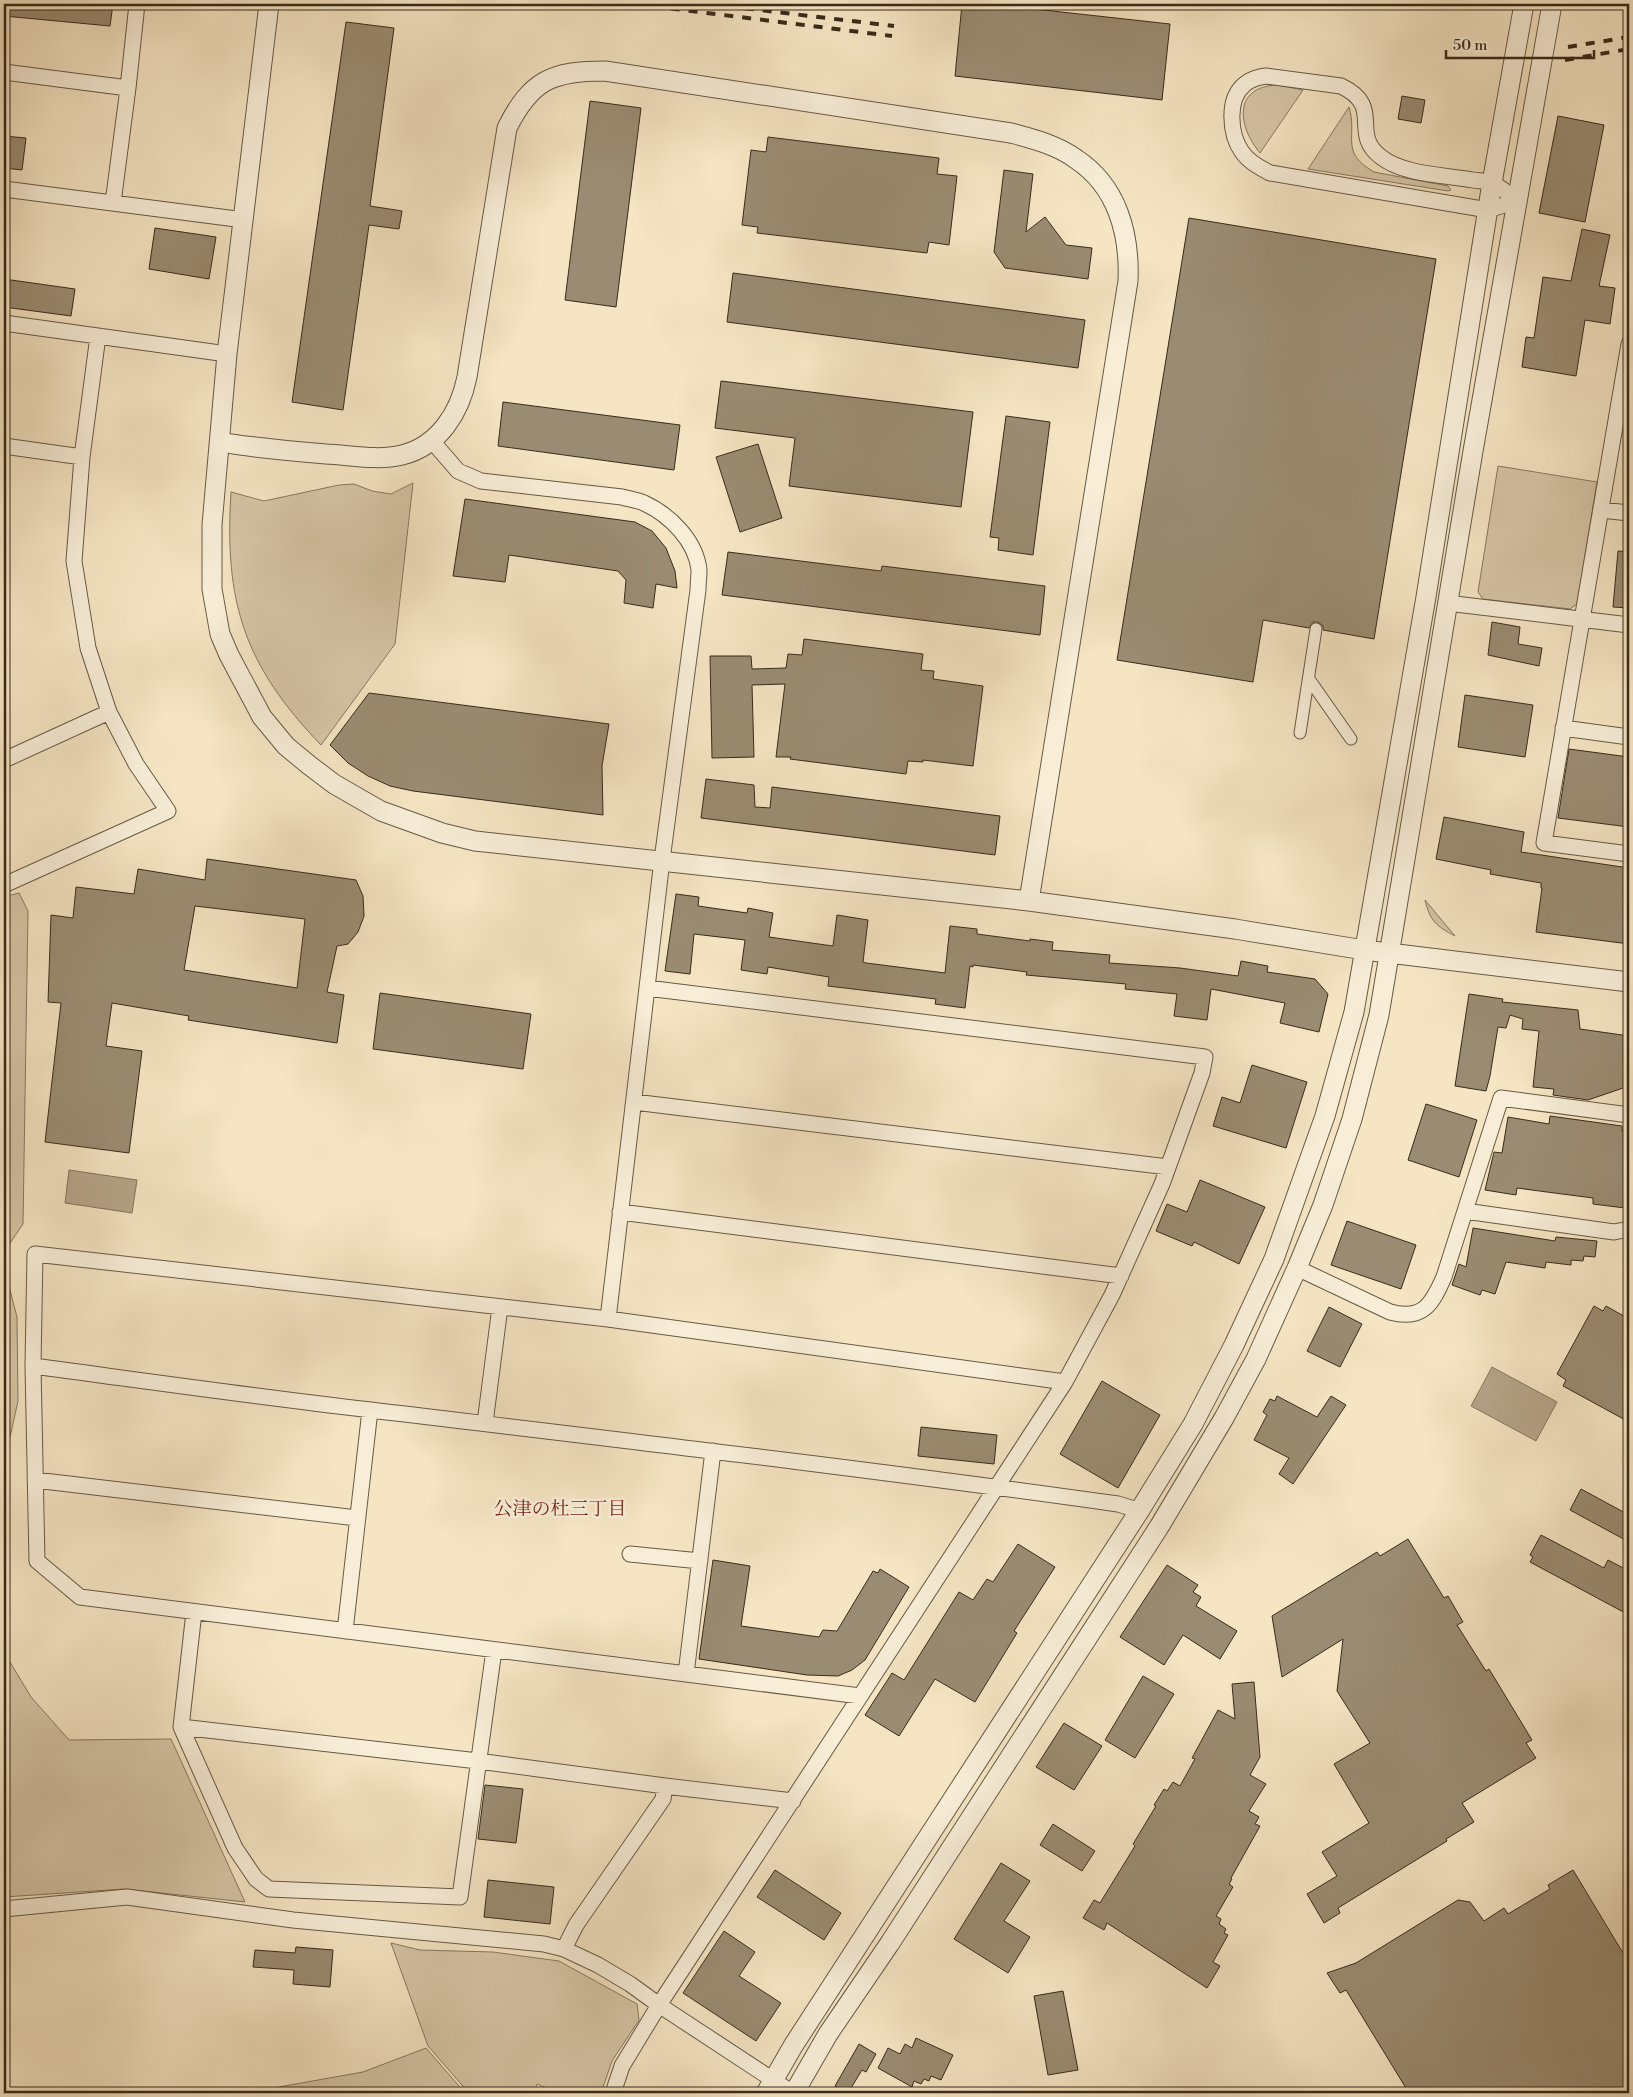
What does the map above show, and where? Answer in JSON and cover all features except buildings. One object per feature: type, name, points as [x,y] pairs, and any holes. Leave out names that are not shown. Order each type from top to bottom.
[{"type":"street","points":[[113,204],[137,4]]},
{"type":"street","points":[[268,4],[227,354],[212,525],[212,589],[220,634],[242,682],[262,717],[286,746],[334,784],[381,811],[442,833],[475,840],[1029,902],[1235,929],[1364,950],[1629,982]]},
{"type":"street","points":[[770,2086],[798,2038],[1138,1513],[1193,1424],[1274,1259],[1325,1116],[1354,1012],[1426,597],[1492,184],[1524,4]]},
{"type":"street","points":[[4,1909],[127,1897],[293,1920],[544,1944],[564,1949],[630,1984],[770,2086],[794,2093],[828,2034],[890,1943],[1159,1527],[1229,1410],[1256,1359],[1298,1268],[1322,1205],[1352,1119],[1379,1016],[1448,602],[1552,4]]},
{"type":"street","points":[[220,442],[265,450],[379,457],[402,455],[432,441],[447,425],[464,394],[507,128],[516,110],[529,92],[545,81],[564,74],[584,71],[605,71],[1011,133],[1056,148],[1075,158],[1092,171],[1106,189],[1123,222],[1127,243],[1128,281],[1029,902]]},
{"type":"street","points":[[4,72],[128,88]]},
{"type":"street","points":[[1266,76],[1341,86],[1352,91],[1361,99],[1366,111],[1365,131],[1370,145],[1380,157],[1406,169],[1492,184],[1518,201],[1488,210],[1270,172],[1253,164],[1242,153],[1234,137],[1232,119],[1235,99],[1243,85],[1253,78],[1266,76]]},
{"type":"street","points":[[4,189],[244,220]]},
{"type":"street","points":[[4,323],[227,354]]},
{"type":"street","points":[[4,884],[168,811],[136,764],[109,712],[88,648],[74,561],[82,457],[98,336]]},
{"type":"street","points":[[1629,344],[1625,399],[1601,510],[1562,728],[1544,843],[1629,854]]},
{"type":"street","points":[[432,441],[458,471],[481,481],[622,497],[644,503],[667,518],[683,534],[694,551],[699,570],[698,590],[662,860],[608,1319]]},
{"type":"street","points":[[4,446],[82,457]]},
{"type":"street","points":[[1601,510],[1629,513]]},
{"type":"street","points":[[1448,602],[1629,625]]},
{"type":"street","points":[[1300,733],[1316,629]]},
{"type":"street","points":[[1308,679],[1351,739]]},
{"type":"street","points":[[4,760],[109,712]]},
{"type":"street","points":[[1562,728],[1629,737]]},
{"type":"street","points":[[613,2093],[622,2066],[659,2005],[1065,1382],[1121,1276],[1168,1167],[1202,1073],[1205,1058],[647,988]]},
{"type":"street","points":[[1298,1268],[1390,1312],[1402,1315],[1414,1314],[1425,1309],[1434,1299],[1444,1277],[1501,1098],[1629,1115]]},
{"type":"street","points":[[634,1102],[1168,1167]]},
{"type":"street","points":[[1465,1211],[1614,1232],[1629,1229]]},
{"type":"street","points":[[620,1212],[1121,1276]]},
{"type":"street","points":[[860,1696],[80,1597],[37,1561],[33,1366],[35,1254],[608,1319],[1065,1382]]},
{"type":"street","points":[[485,1422],[500,1307]]},
{"type":"street","points":[[33,1366],[370,1410],[485,1422],[997,1487],[1118,1504],[1138,1513]]},
{"type":"street","points":[[344,1631],[370,1410]]},
{"type":"street","points":[[686,1674],[713,1451]]},
{"type":"street","points":[[35,1480],[358,1518]]},
{"type":"street","points":[[630,1554],[700,1561]]},
{"type":"street","points":[[194,1612],[181,1728],[235,1848],[256,1880],[269,1889],[460,1896],[494,1650]]},
{"type":"street","points":[[181,1728],[478,1761],[793,1801]]},
{"type":"street","points":[[564,1949],[576,1925],[663,1799],[665,1786]]},
{"type":"shaded area","points":[[1277,85],[1303,90],[1260,153],[1247,132],[1243,110],[1246,101],[1252,93],[1262,87]]},
{"type":"shaded area","points":[[1349,107],[1353,151],[1363,165],[1374,172],[1448,186],[1451,190],[1308,169]]},
{"type":"shaded area","points":[[1498,466],[1597,482],[1577,604],[1570,609],[1483,599],[1478,592]]},
{"type":"shaded area","points":[[413,483],[395,644],[321,745],[295,716],[273,687],[257,659],[244,630],[236,599],[231,567],[231,492],[264,501],[339,485],[354,484],[372,491],[391,494]]},
{"type":"shaded area","points":[[19,893],[28,911],[23,1224],[4,1252],[4,897]]},
{"type":"shaded area","points":[[1425,900],[1455,936],[1435,922],[1429,913]]},
{"type":"shaded area","points":[[69,1170],[137,1180],[132,1213],[65,1203]]},
{"type":"shaded area","points":[[4,1267],[17,1317],[18,1401],[10,1437],[4,1447]]},
{"type":"shaded area","points":[[1492,1367],[1557,1402],[1536,1441],[1471,1406]]},
{"type":"shaded area","points":[[4,1652],[31,1697],[69,1740],[171,1739],[245,1902],[124,1889],[4,1897]]},
{"type":"shaded area","points":[[391,1943],[420,1950],[493,1952],[559,1961],[637,2004],[639,2020],[612,2061],[601,2093],[559,2093],[537,2084],[534,2093],[469,2093],[428,2046]]},
{"type":"shaded area","points":[[426,2048],[465,2093],[268,2093],[279,2087],[363,2072]]},
{"type":"railway","points":[[635,4],[892,36]]},
{"type":"railway","points":[[709,4],[894,26]]},
{"type":"railway","points":[[1568,47],[1629,37]]},
{"type":"railway","points":[[1565,60],[1629,49]]},
{"type":"district","name":"公津の杜三丁目","points":[[560,1508]]}]
